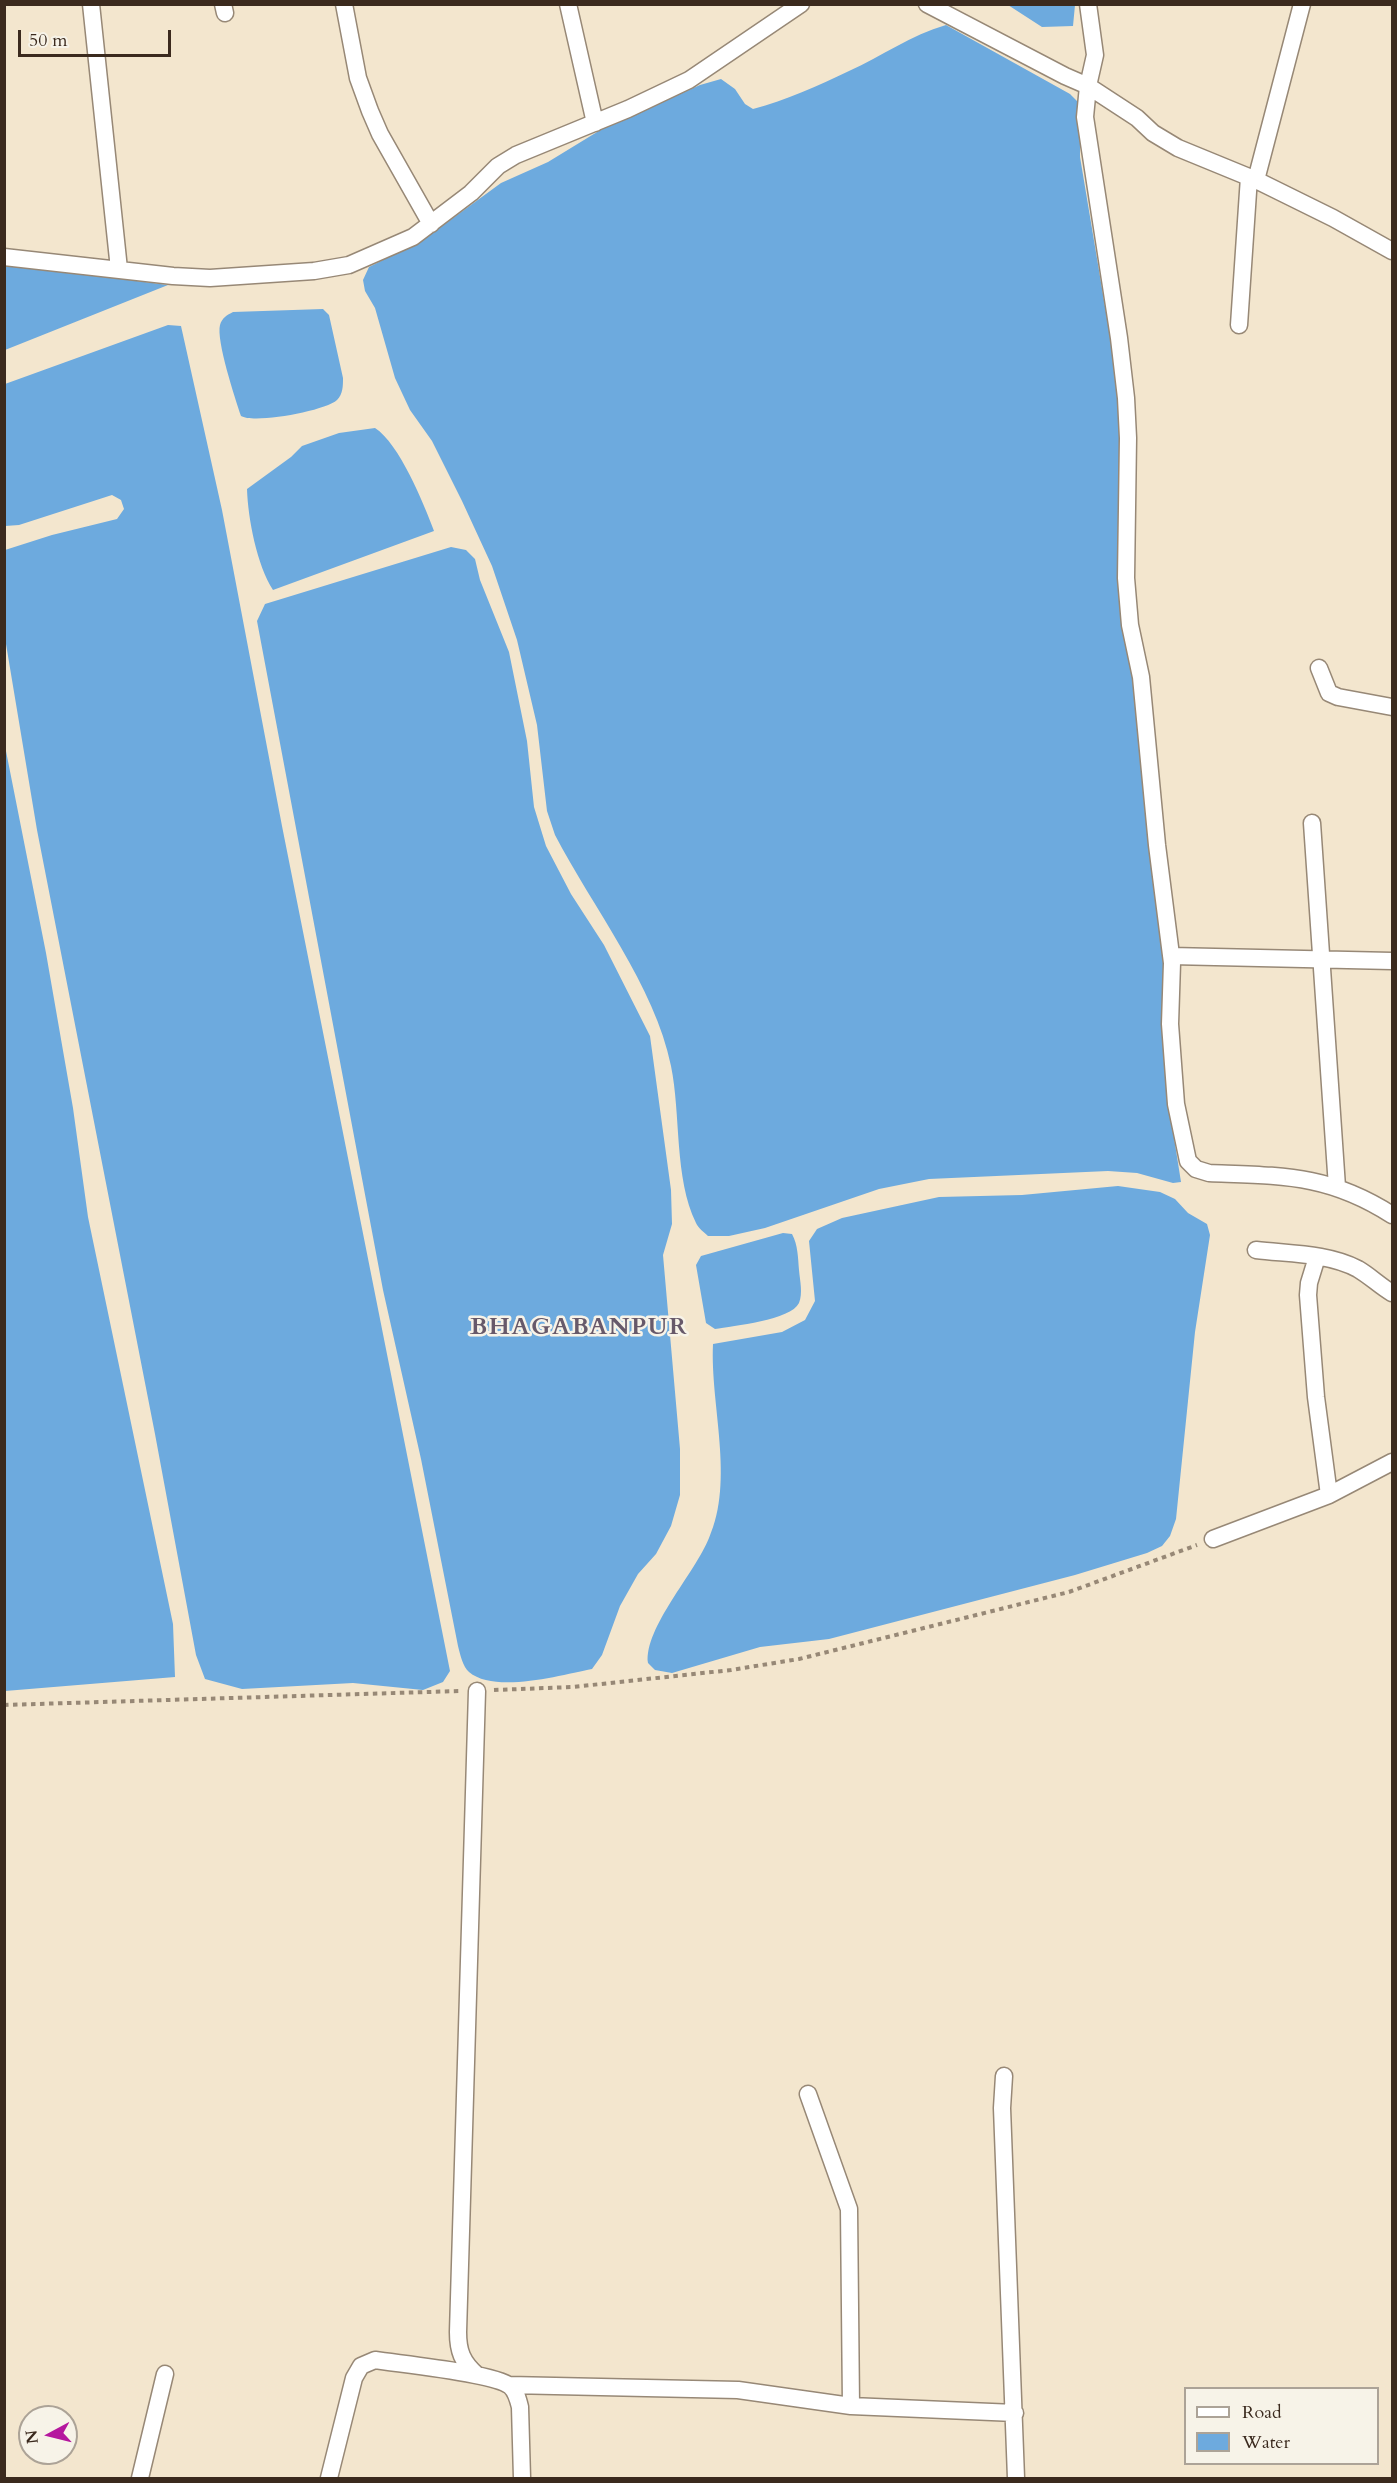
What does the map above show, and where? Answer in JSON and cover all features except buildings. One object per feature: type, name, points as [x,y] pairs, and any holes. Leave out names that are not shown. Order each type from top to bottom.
[{"type":"street","points":[[91,4],[119,269]]},
{"type":"street","points":[[345,4],[358,78],[370,111],[431,224]]},
{"type":"street","points":[[568,4],[595,123]]},
{"type":"street","points":[[4,257],[210,278],[314,271],[349,265],[370,258],[413,237],[471,193],[498,166],[516,155],[595,123],[689,80],[801,4]]},
{"type":"street","points":[[927,4],[1088,86],[1137,118],[1153,133],[1178,148],[1252,178],[1333,218],[1392,251]]},
{"type":"street","points":[[1088,4],[1095,56],[1088,86],[1085,117],[1126,398],[1128,438],[1125,546],[1128,602],[1141,677],[1157,844],[1171,956],[1170,1024],[1176,1104],[1188,1161],[1196,1169],[1209,1173],[1291,1176],[1337,1187],[1369,1200],[1392,1215]]},
{"type":"street","points":[[1239,325],[1252,178],[1302,4]]},
{"type":"street","points":[[1319,668],[1329,693],[1338,697],[1392,707]]},
{"type":"street","points":[[1312,823],[1337,1187]]},
{"type":"street","points":[[1171,956],[1392,961]]},
{"type":"street","points":[[1256,1250],[1317,1257],[1358,1269],[1392,1293]]},
{"type":"street","points":[[1317,1257],[1308,1295],[1316,1398],[1329,1495]]},
{"type":"street","points":[[1213,1539],[1329,1495],[1392,1462]]},
{"type":"street","points":[[477,1691],[458,2349],[465,2365],[477,2375]]},
{"type":"street","points":[[1004,2076],[1002,2108],[1016,2478]]},
{"type":"street","points":[[808,2094],[849,2209],[850,2406]]},
{"type":"street","points":[[329,2478],[354,2378],[362,2367],[375,2360],[477,2375],[509,2385],[738,2390],[850,2406],[1015,2413]]},
{"type":"street","points":[[140,2478],[165,2374]]},
{"type":"street","points":[[509,2385],[517,2395],[520,2407],[522,2478]]},
{"type":"path","points":[[4,1705],[573,1688],[731,1670],[799,1659],[1069,1592],[1213,1539]]},
{"type":"water","points":[[1008,5],[1075,5],[1073,26],[1042,27]]},
{"type":"water","points":[[946,25],[1070,94],[1080,104],[1080,157],[1117,378],[1120,459],[1119,597],[1136,689],[1145,809],[1158,887],[1166,957],[1172,1125],[1181,1182],[1173,1183],[1137,1173],[1108,1171],[929,1179],[879,1189],[765,1228],[729,1236],[708,1236],[696,1223],[684,1186],[674,1085],[663,1036],[637,977],[555,835],[547,811],[537,725],[517,640],[492,566],[432,441],[410,410],[395,378],[375,308],[365,291],[363,280],[369,267],[423,240],[501,183],[548,162],[602,129],[700,85],[721,79],[735,89],[745,104],[753,109],[814,87],[921,34]]},
{"type":"water","points":[[5,264],[168,285],[5,350]]},
{"type":"water","points":[[323,309],[329,315],[343,378],[339,398],[319,408],[289,415],[260,418],[241,416],[221,343],[220,325],[223,319],[233,312]]},
{"type":"water","points":[[168,325],[181,326],[222,510],[282,826],[450,1671],[443,1682],[423,1690],[353,1683],[242,1689],[205,1679],[196,1655],[37,830],[5,638],[5,550],[52,535],[117,519],[124,509],[121,500],[112,495],[19,525],[5,526],[5,384]]},
{"type":"water","points":[[375,428],[402,460],[434,531],[273,590],[262,568],[254,541],[247,489],[291,457],[302,446],[339,433]]},
{"type":"water","points":[[451,547],[466,550],[475,559],[480,580],[509,652],[527,741],[534,807],[546,846],[571,894],[604,945],[650,1036],[671,1190],[672,1224],[663,1255],[680,1449],[680,1495],[671,1526],[656,1554],[638,1574],[620,1606],[602,1655],[592,1669],[529,1681],[495,1682],[480,1678],[467,1670],[458,1646],[421,1459],[383,1290],[257,621],[265,604]]},
{"type":"water","points":[[5,746],[46,953],[73,1108],[88,1217],[173,1624],[175,1677],[5,1691]]},
{"type":"water","points":[[1118,1186],[1160,1192],[1175,1199],[1188,1213],[1207,1224],[1210,1235],[1195,1332],[1176,1519],[1170,1536],[1162,1546],[1147,1553],[1075,1575],[829,1639],[760,1647],[672,1673],[655,1670],[648,1663],[649,1649],[654,1634],[702,1552],[717,1516],[721,1467],[713,1344],[782,1332],[805,1320],[815,1301],[809,1241],[817,1229],[842,1218],[939,1197],[1022,1195]]},
{"type":"water","points":[[783,1233],[792,1234],[797,1247],[801,1295],[794,1309],[774,1318],[715,1329],[706,1323],[696,1265],[701,1256]]},
{"type":"district","name":"BHAGABANPUR","points":[[579,1328]]}]
